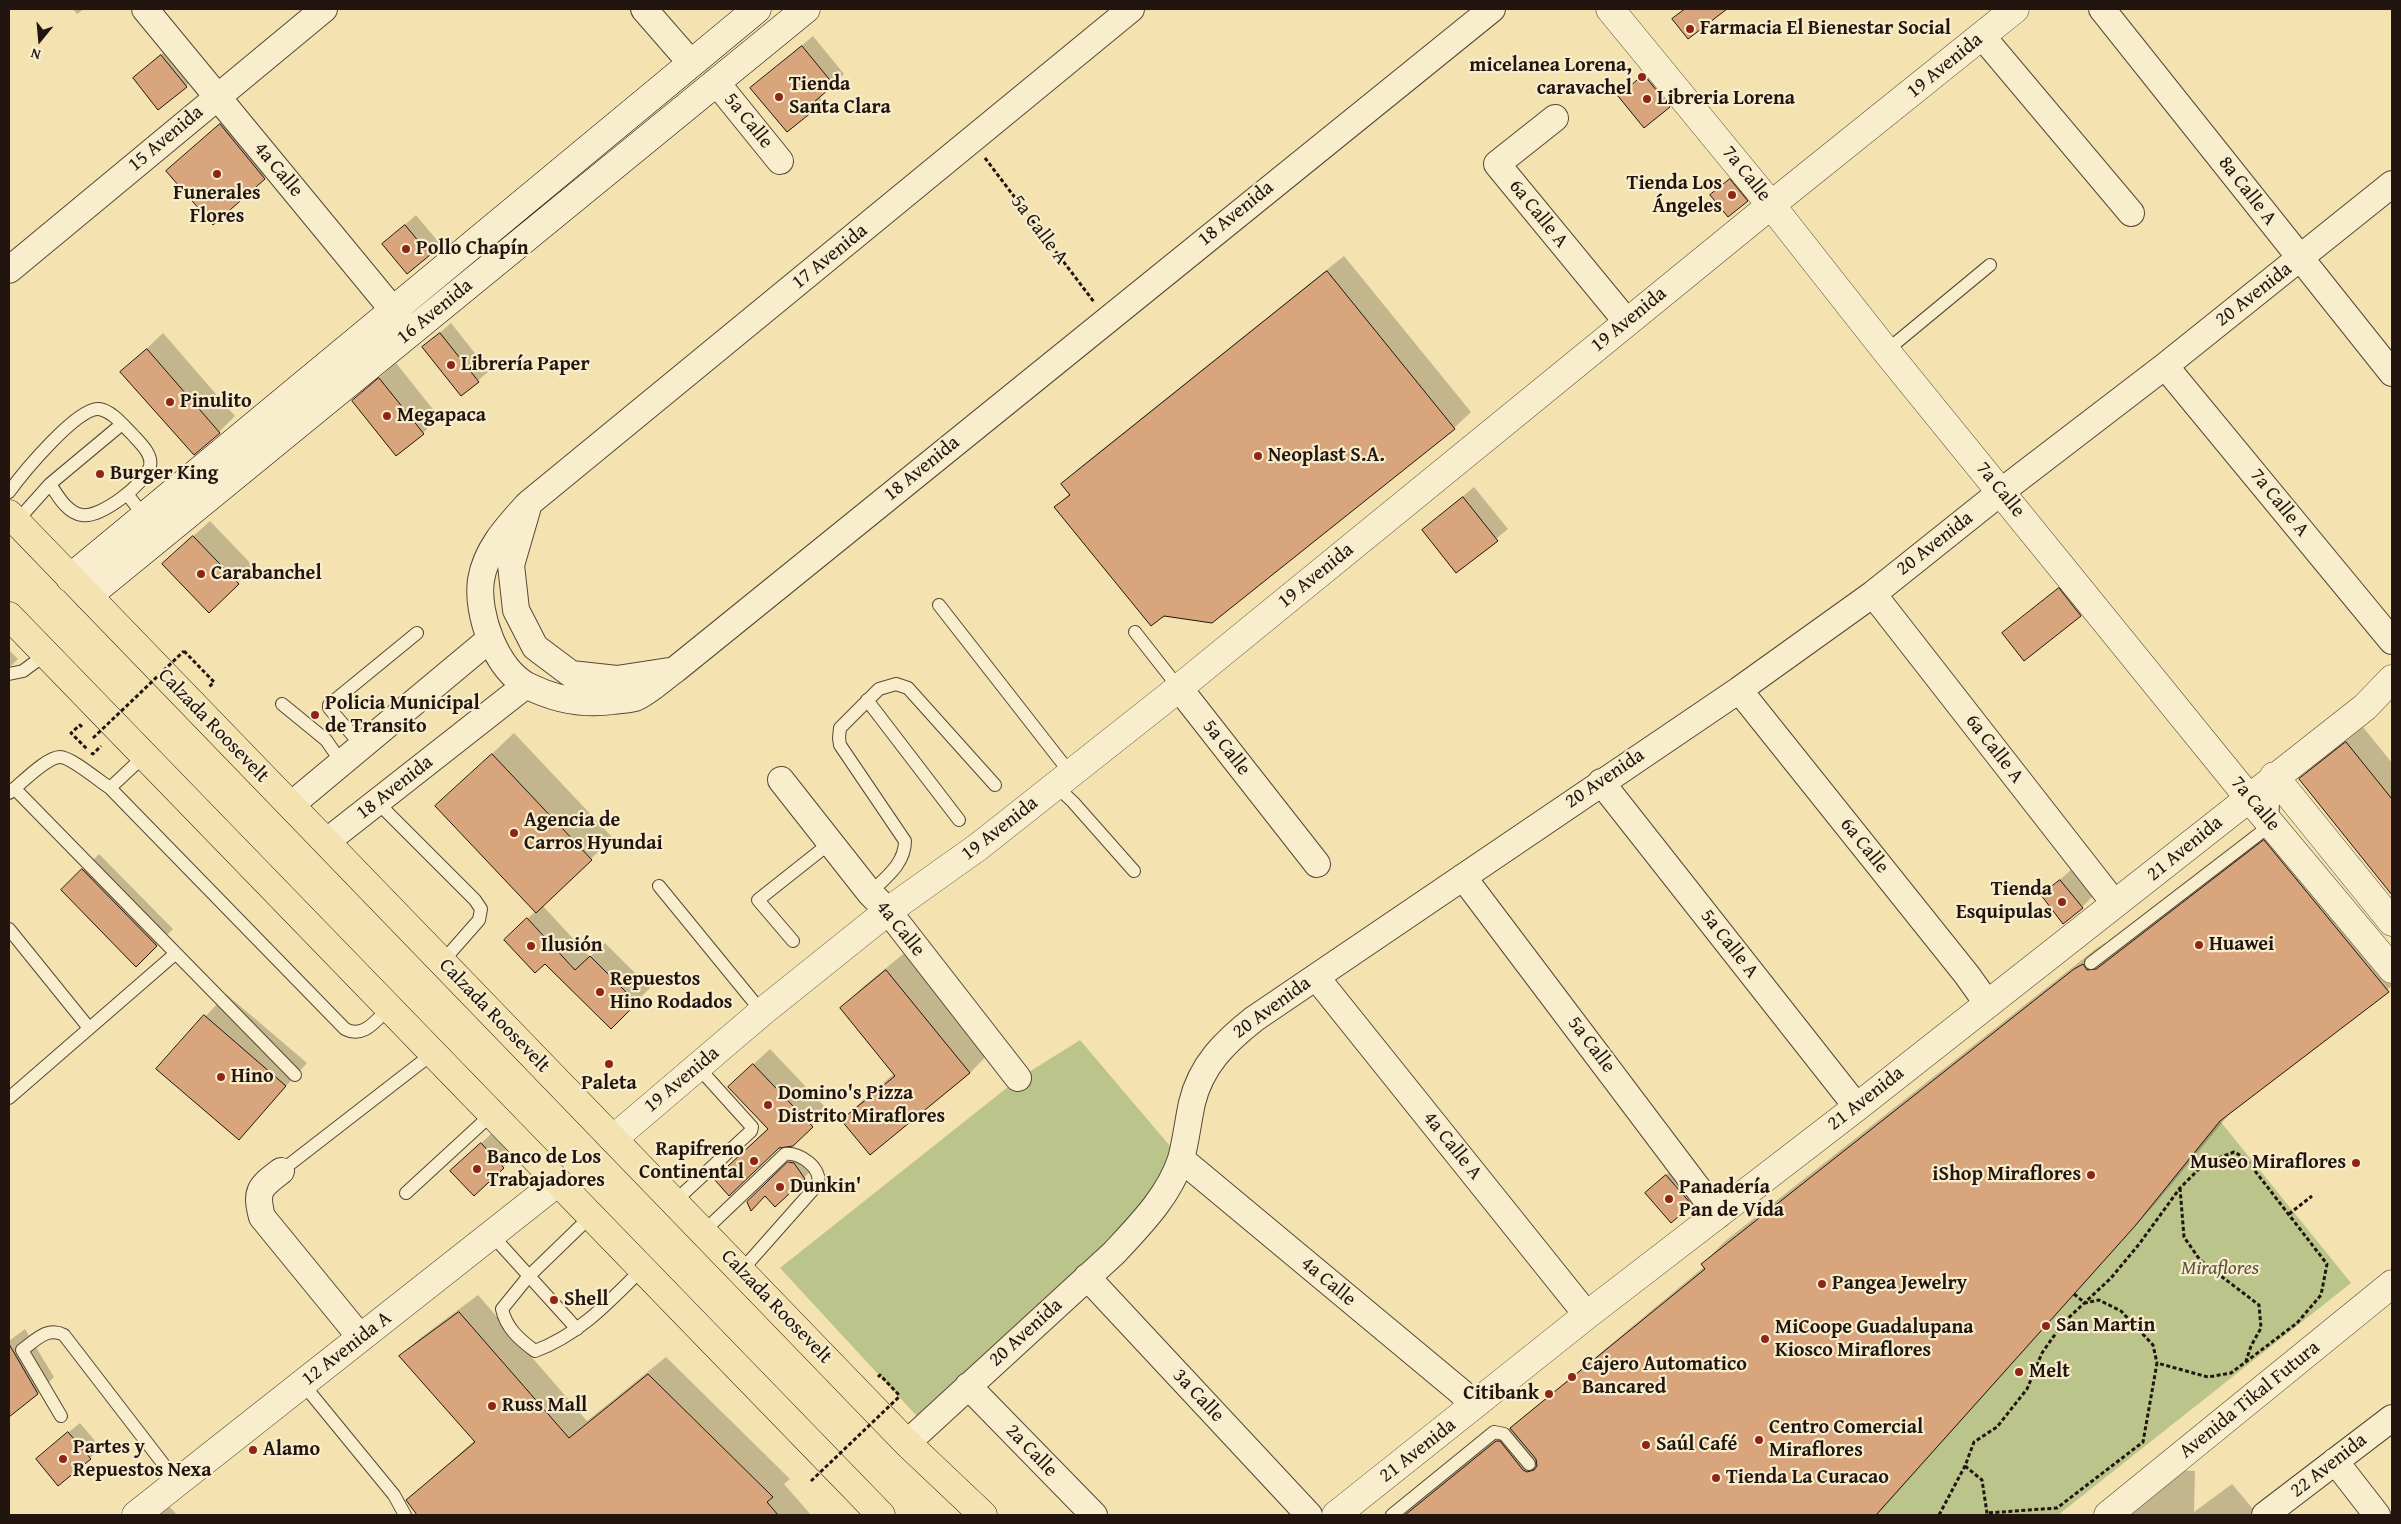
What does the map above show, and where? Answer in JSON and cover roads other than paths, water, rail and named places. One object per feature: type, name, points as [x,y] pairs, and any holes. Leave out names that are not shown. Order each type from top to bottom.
[{"type":"highway","name":"Calzada Roosevelt","points":[[12,518],[907,1443],[983,1515]]},
{"type":"highway","points":[[9,616],[881,1515]]},
{"type":"street","name":"4a Calle","points":[[145,9],[411,332]]},
{"type":"street","name":"15 Avenida","points":[[9,270],[324,9]]},
{"type":"street","points":[[644,9],[691,63]]},
{"type":"street","name":"16 Avenida","points":[[79,587],[144,516],[757,9]]},
{"type":"street","name":"16 Avenida","points":[[79,587],[411,332],[806,9]]},
{"type":"street","name":"17 Avenida","points":[[526,685],[506,666],[490,639],[481,612],[481,579],[497,538],[528,504],[1131,9]]},
{"type":"street","name":"18 Avenida","points":[[326,842],[526,685],[557,697],[592,704],[635,698],[676,669],[1492,9]]},
{"type":"street","name":"7a Calle","points":[[1610,9],[2249,798],[2392,969]]},
{"type":"street","name":"19 Avenida","points":[[613,1139],[762,1012],[879,902],[978,847],[1179,688],[1770,205],[2015,9]]},
{"type":"street","name":"8a Calle A","points":[[2102,9],[2392,373]]},
{"type":"street","points":[[1982,36],[2131,213]]},
{"type":"street","name":"5a Calle","points":[[716,82],[780,161]]},
{"type":"street","name":"6a Calle A","points":[[1555,118],[1497,164],[1627,322]]},
{"type":"street","name":"20 Avenida","points":[[907,1443],[1087,1277],[1145,1220],[1162,1196],[1181,1159],[1193,1100],[1205,1067],[1224,1042],[1254,1018],[1739,690],[1873,594],[2002,491],[2165,366],[2392,184]]},
{"type":"street","name":"7a Calle A","points":[[2165,366],[2392,641]]},
{"type":"street","points":[[528,504],[511,566],[516,610],[535,647],[571,674],[617,679],[676,669]]},
{"type":"street","name":"6a Calle A","points":[[1873,594],[2115,904]]},
{"type":"street","points":[[291,805],[490,639]]},
{"type":"street","name":"21 Avenida","points":[[1336,1515],[1587,1315],[1857,1107],[2249,798],[2274,776],[2365,707],[2392,679]]},
{"type":"street","name":"5a Calle","points":[[1179,688],[1316,864]]},
{"type":"street","name":"6a Calle","points":[[1739,690],[1961,967],[1987,1003]]},
{"type":"street","name":"7a Calle","points":[[2274,776],[2392,922]]},
{"type":"street","name":"4a Calle","points":[[780,780],[1018,1078]]},
{"type":"street","name":"5a Calle A","points":[[1601,782],[1857,1107]]},
{"type":"street","name":"5a Calle","points":[[1463,877],[1718,1214]]},
{"type":"street","name":"4a Calle A","points":[[1316,977],[1587,1315]]},
{"type":"street","name":"4a Calle","points":[[1181,1159],[1461,1392],[1473,1406]]},
{"type":"street","points":[[281,1171],[262,1185],[258,1199],[262,1217],[361,1338]]},
{"type":"street","name":"12 Avenida A","points":[[136,1515],[558,1182]]},
{"type":"street","name":"3a Calle","points":[[1087,1277],[1309,1515]]},
{"type":"street","name":"Avenida Tikal Futura","points":[[2113,1514],[2392,1284]]},
{"type":"street","name":"2a Calle","points":[[968,1386],[1094,1515]]},
{"type":"street","name":"22 Avenida","points":[[2265,1515],[2392,1418]]},
{"type":"street","points":[[2335,1460],[2377,1515]]},
{"type":"lane","points":[[1886,351],[1990,265]]},
{"type":"lane","points":[[9,492],[37,457],[86,411],[97,409],[107,411],[122,424],[150,456],[150,465],[144,476],[127,494],[94,515],[82,516],[72,511],[50,484]]},
{"type":"lane","points":[[12,518],[122,424]]},
{"type":"lane","points":[[127,494],[144,516]]},
{"type":"lane","points":[[939,605],[1063,780],[1073,802],[1134,871]]},
{"type":"lane","name":"5a Calle","points":[[1135,632],[1179,688]]},
{"type":"lane","points":[[352,754],[329,708],[329,704],[418,633]]},
{"type":"lane","points":[[9,674],[23,671],[46,654]]},
{"type":"lane","points":[[879,902],[902,857],[905,841],[840,745],[840,728],[867,700],[887,686],[896,684],[908,688],[995,785]]},
{"type":"lane","points":[[867,700],[959,820]]},
{"type":"lane","points":[[282,704],[326,740],[352,754]]},
{"type":"lane","points":[[110,788],[144,756]]},
{"type":"lane","points":[[295,1075],[12,791],[45,763],[58,757],[67,758],[110,788],[346,1029],[354,1034],[362,1032],[389,1008]]},
{"type":"lane","points":[[2091,963],[2272,824],[2274,776]]},
{"type":"lane","points":[[377,802],[475,900],[481,909],[479,920],[442,962]]},
{"type":"lane","points":[[793,941],[758,900],[830,843]]},
{"type":"lane","points":[[659,886],[762,1012]]},
{"type":"lane","points":[[9,929],[89,1028]]},
{"type":"lane","points":[[9,1098],[175,954]]},
{"type":"lane","points":[[281,1171],[432,1054]]},
{"type":"lane","points":[[674,1202],[751,1131],[752,1127],[697,1066]]},
{"type":"lane","points":[[406,1193],[492,1114]]},
{"type":"lane","points":[[703,1232],[785,1154],[793,1153],[799,1156],[816,1170],[820,1177],[818,1184],[741,1271]]},
{"type":"lane","points":[[591,1216],[528,1277],[502,1310],[505,1322],[522,1341],[535,1352],[557,1342],[604,1308],[642,1269]]},
{"type":"lane","points":[[491,1234],[577,1329]]},
{"type":"lane","points":[[61,1416],[22,1350],[46,1332],[52,1331],[64,1335],[178,1482]]},
{"type":"lane","points":[[303,1384],[394,1495],[405,1515]]},
{"type":"lane","points":[[1392,1515],[1494,1432],[1504,1434],[1529,1464]]},
{"type":"place","name":"Farmacia El Bienestar Social","points":[[1690,29]]},
{"type":"place","name":"micelanea Lorena, caravachel","points":[[1642,77]]},
{"type":"place","name":"Tienda Santa Clara","points":[[779,97]]},
{"type":"place","name":"Libreria Lorena","points":[[1647,99]]},
{"type":"place","name":"Funerales Flores","points":[[217,174]]},
{"type":"place","name":"Tienda Los Ángeles","points":[[1732,195]]},
{"type":"place","name":"Pollo Chapín","points":[[406,249]]},
{"type":"place","name":"Librería Paper","points":[[451,365]]},
{"type":"place","name":"Pinulito","points":[[170,402]]},
{"type":"place","name":"Megapaca","points":[[387,416]]},
{"type":"place","name":"Neoplast S.A.","points":[[1258,456]]},
{"type":"place","name":"Burger King","points":[[100,474]]},
{"type":"place","name":"Carabanchel","points":[[201,574]]},
{"type":"place","name":"Policia Municipal de Transito","points":[[315,715]]},
{"type":"place","name":"Agencia de Carros Hyundai","points":[[514,833]]},
{"type":"place","name":"Tienda Esquipulas","points":[[2062,902]]},
{"type":"place","name":"Huawei","points":[[2199,945]]},
{"type":"place","name":"Ilusión","points":[[531,946]]},
{"type":"place","name":"Repuestos Hino Rodados","points":[[600,992]]},
{"type":"place","name":"Paleta","points":[[609,1064]]},
{"type":"place","name":"Hino","points":[[221,1077]]},
{"type":"place","name":"Domino's Pizza Distrito Miraflores","points":[[768,1105]]},
{"type":"place","name":"Rapifreno Continental","points":[[754,1161]]},
{"type":"place","name":"Museo Miraflores","points":[[2356,1163]]},
{"type":"place","name":"Banco de Los Trabajadores","points":[[477,1169]]},
{"type":"place","name":"iShop Miraflores","points":[[2091,1175]]},
{"type":"place","name":"Dunkin'","points":[[780,1187]]},
{"type":"place","name":"Panadería Pan de Vida","points":[[1669,1199]]},
{"type":"place","name":"Pangea Jewelry","points":[[1822,1284]]},
{"type":"place","name":"Shell","points":[[554,1300]]},
{"type":"place","name":"San Martin","points":[[2046,1326]]},
{"type":"place","name":"MiCoope Guadalupana Kiosco Miraflores","points":[[1765,1339]]},
{"type":"place","name":"Melt","points":[[2019,1372]]},
{"type":"place","name":"Cajero Automatico Bancared","points":[[1572,1377]]},
{"type":"place","name":"Citibank","points":[[1549,1394]]},
{"type":"place","name":"Russ Mall","points":[[492,1406]]},
{"type":"place","name":"Centro Comercial Miraflores","points":[[1759,1440]]},
{"type":"place","name":"Saúl Café","points":[[1646,1445]]},
{"type":"place","name":"Alamo","points":[[253,1450]]},
{"type":"place","name":"Partes y Repuestos Nexa","points":[[63,1459]]},
{"type":"place","name":"Tienda La Curacao","points":[[1716,1478]]},
{"type":"park label","name":"Miraflores","points":[[2220,1269]]}]
